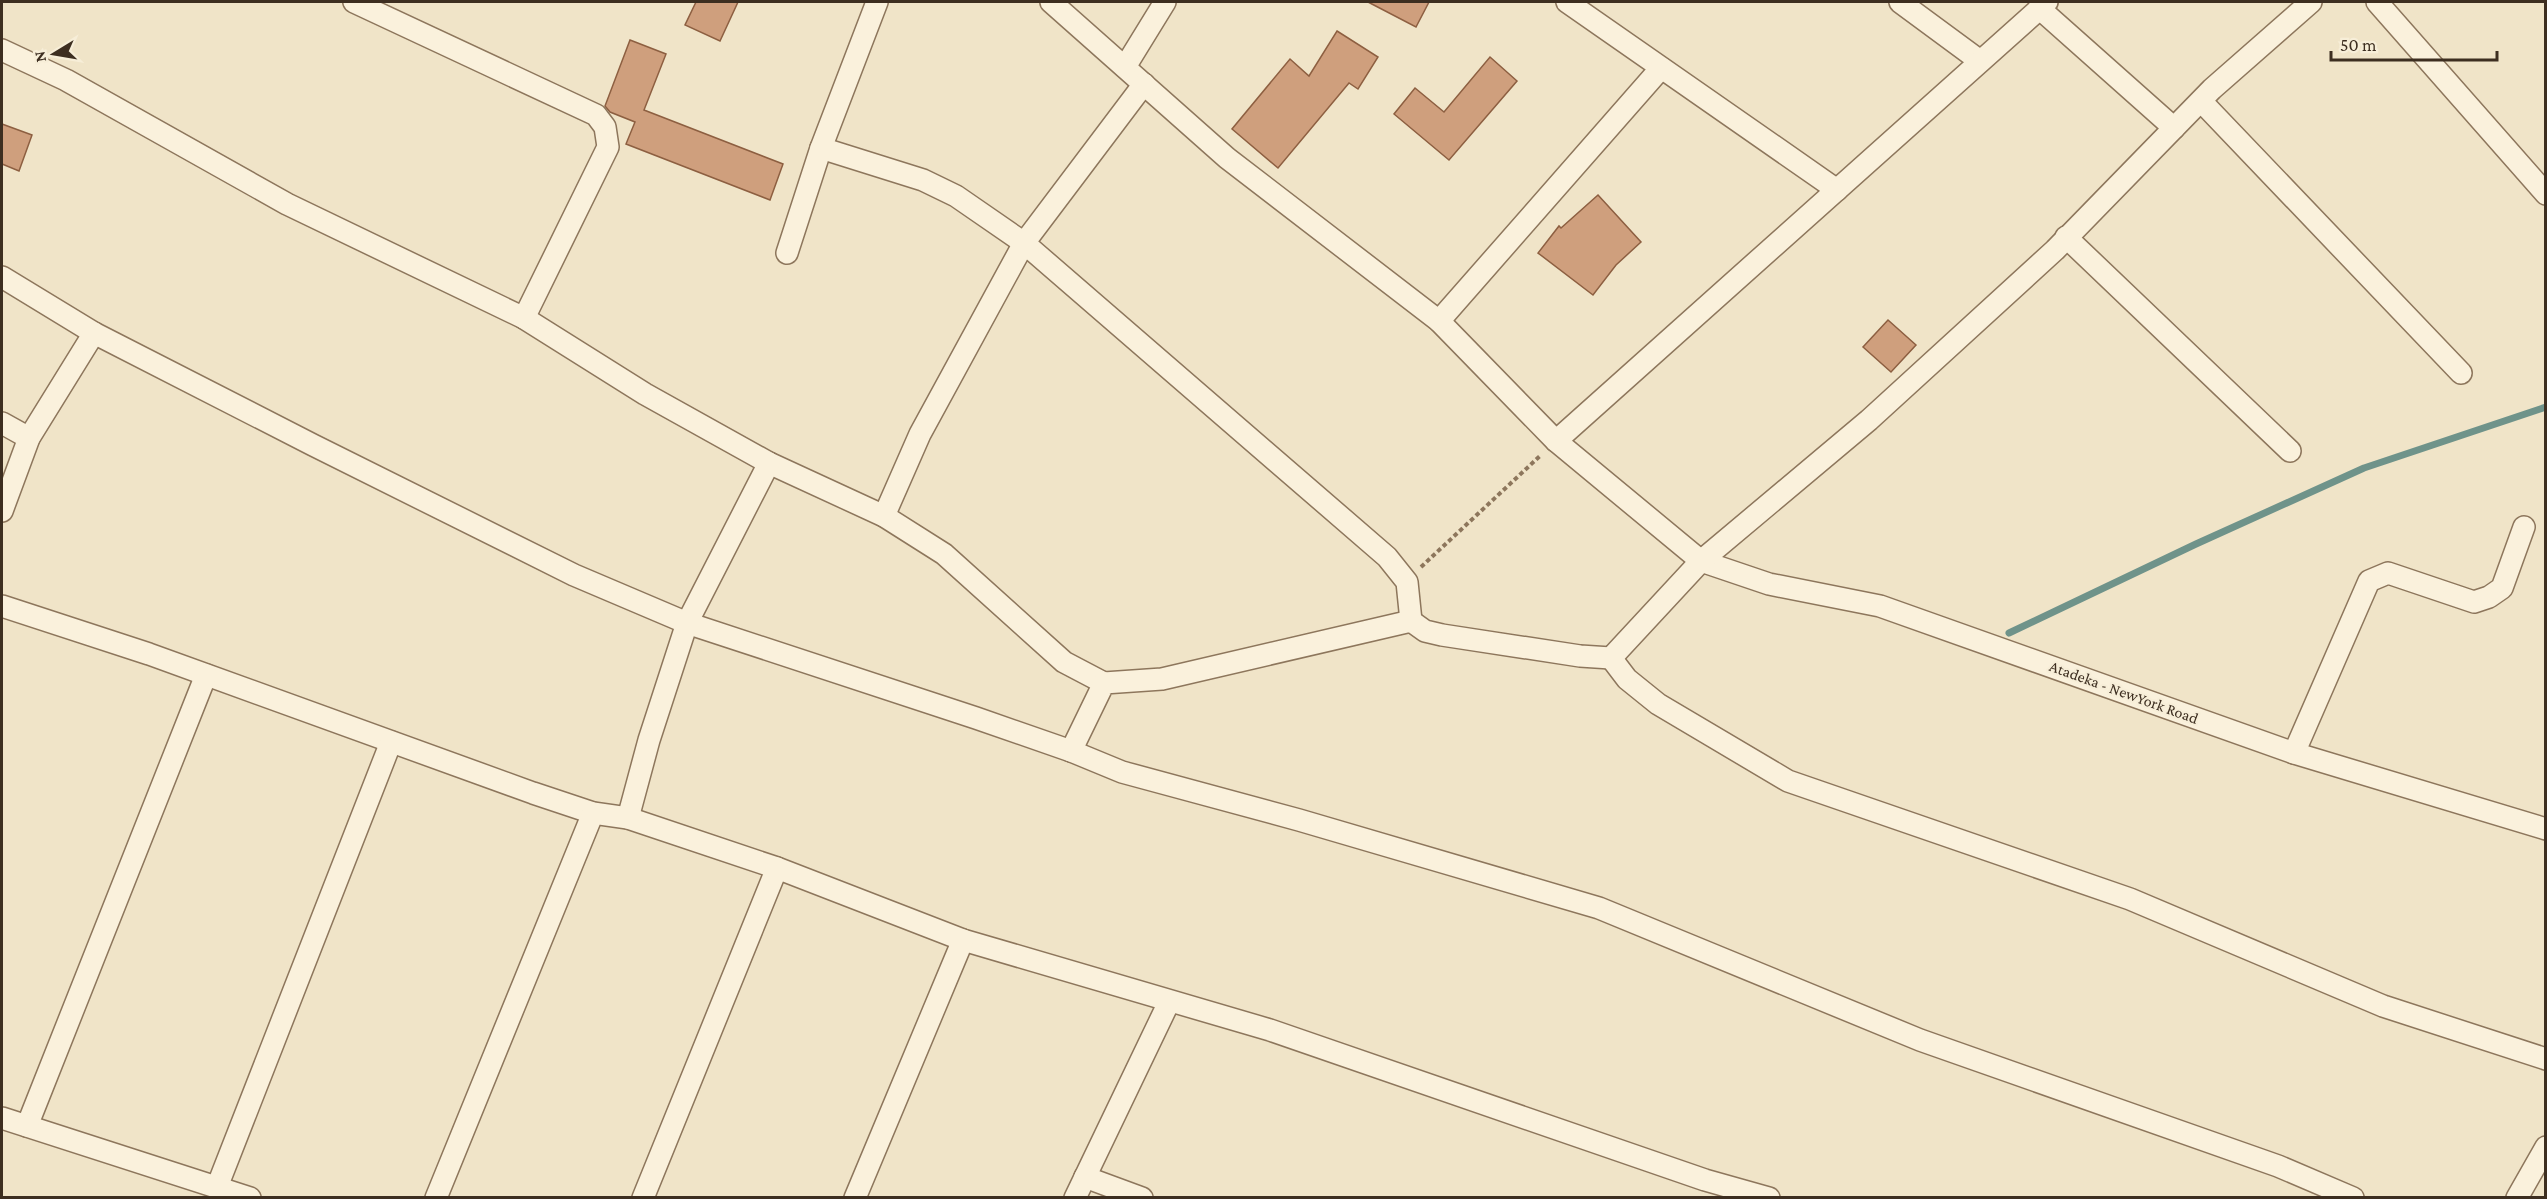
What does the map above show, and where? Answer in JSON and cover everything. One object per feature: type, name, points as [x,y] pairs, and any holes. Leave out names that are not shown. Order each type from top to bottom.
[{"type":"street","points":[[354,2],[596,115],[606,127],[608,147],[524,318]]},
{"type":"street","points":[[787,253],[822,148],[877,2]]},
{"type":"street","points":[[1051,2],[1227,158],[1439,321],[1556,441],[1701,561]]},
{"type":"street","points":[[1125,68],[1165,2]]},
{"type":"street","points":[[1567,2],[1837,190]]},
{"type":"street","points":[[1900,2],[1980,61]]},
{"type":"street","points":[[1611,658],[1701,561],[1869,420],[2067,237],[2201,101],[2312,2]]},
{"type":"street","points":[[2376,2],[2546,194]]},
{"type":"street","points":[[1556,441],[2043,5],[2174,128]]},
{"type":"street","points":[[2,50],[66,80],[287,204],[524,318],[645,394],[769,463],[884,516],[944,554],[1064,662],[1104,683],[1162,679],[1411,621]]},
{"type":"street","points":[[1439,321],[1661,68]]},
{"type":"street","points":[[884,516],[920,434],[1024,243],[1144,84]]},
{"type":"street","points":[[2201,101],[2461,373]]},
{"type":"street","points":[[822,148],[923,180],[956,196],[1024,243],[1387,557],[1407,582],[1411,621],[1425,631],[1580,656],[1611,658],[1627,679],[1658,704],[1788,781],[2130,899],[2383,1006],[2546,1059]]},
{"type":"street","points":[[2067,237],[2290,451]]},
{"type":"street","points":[[2,277],[94,333],[574,575],[687,623],[1071,751],[1122,771],[1599,908],[1920,1040],[2278,1166],[2353,1197]]},
{"type":"street","points":[[2,512],[29,438],[94,333]]},
{"type":"street","points":[[2,423],[29,438]]},
{"type":"street","points":[[628,818],[649,740],[687,623],[769,463]]},
{"type":"street","points":[[2294,753],[2369,581],[2388,573],[2474,602],[2489,597],[2502,588],[2524,527]]},
{"type":"street","name":"Atadeka - NewYork Road","points":[[1701,561],[1769,584],[1880,606],[2294,753],[2546,829]]},
{"type":"street","points":[[2,606],[206,675],[593,813],[628,818],[777,868],[963,940],[1270,1030],[1705,1180],[1769,1197]]},
{"type":"street","points":[[27,1126],[206,675]]},
{"type":"street","points":[[1071,751],[1104,683]]},
{"type":"street","points":[[217,1187],[391,742]]},
{"type":"street","points":[[436,1197],[593,813]]},
{"type":"street","points":[[643,1197],[777,868]]},
{"type":"street","points":[[855,1197],[963,940]]},
{"type":"street","points":[[1075,1197],[1099,1152],[1169,1002]]},
{"type":"street","points":[[2,1118],[250,1197]]},
{"type":"street","points":[[2517,1197],[2539,1173],[2546,1147]]},
{"type":"street","points":[[1085,1177],[1142,1197]]},
{"type":"path","points":[[1407,582],[1556,441]]},
{"type":"building","points":[[696,2],[738,2],[720,41],[685,25]]},
{"type":"building","points":[[1368,2],[1429,2],[1416,27]]},
{"type":"building","points":[[1337,31],[1378,57],[1358,89],[1349,83],[1278,168],[1232,129],[1290,59],[1309,76]]},
{"type":"building","points":[[630,40],[666,54],[644,110],[783,164],[770,200],[626,144],[635,122],[610,112],[605,106]]},
{"type":"building","points":[[1490,57],[1517,81],[1449,160],[1394,114],[1415,88],[1444,112]]},
{"type":"building","points":[[2,124],[32,135],[19,171],[2,164]]},
{"type":"building","points":[[1598,195],[1641,242],[1616,265],[1593,295],[1538,253],[1559,226],[1561,228]]},
{"type":"building","points":[[1888,320],[1916,345],[1891,372],[1863,347]]},
{"type":"waterway","points":[[2009,633],[2196,544],[2364,468],[2546,407]]}]
